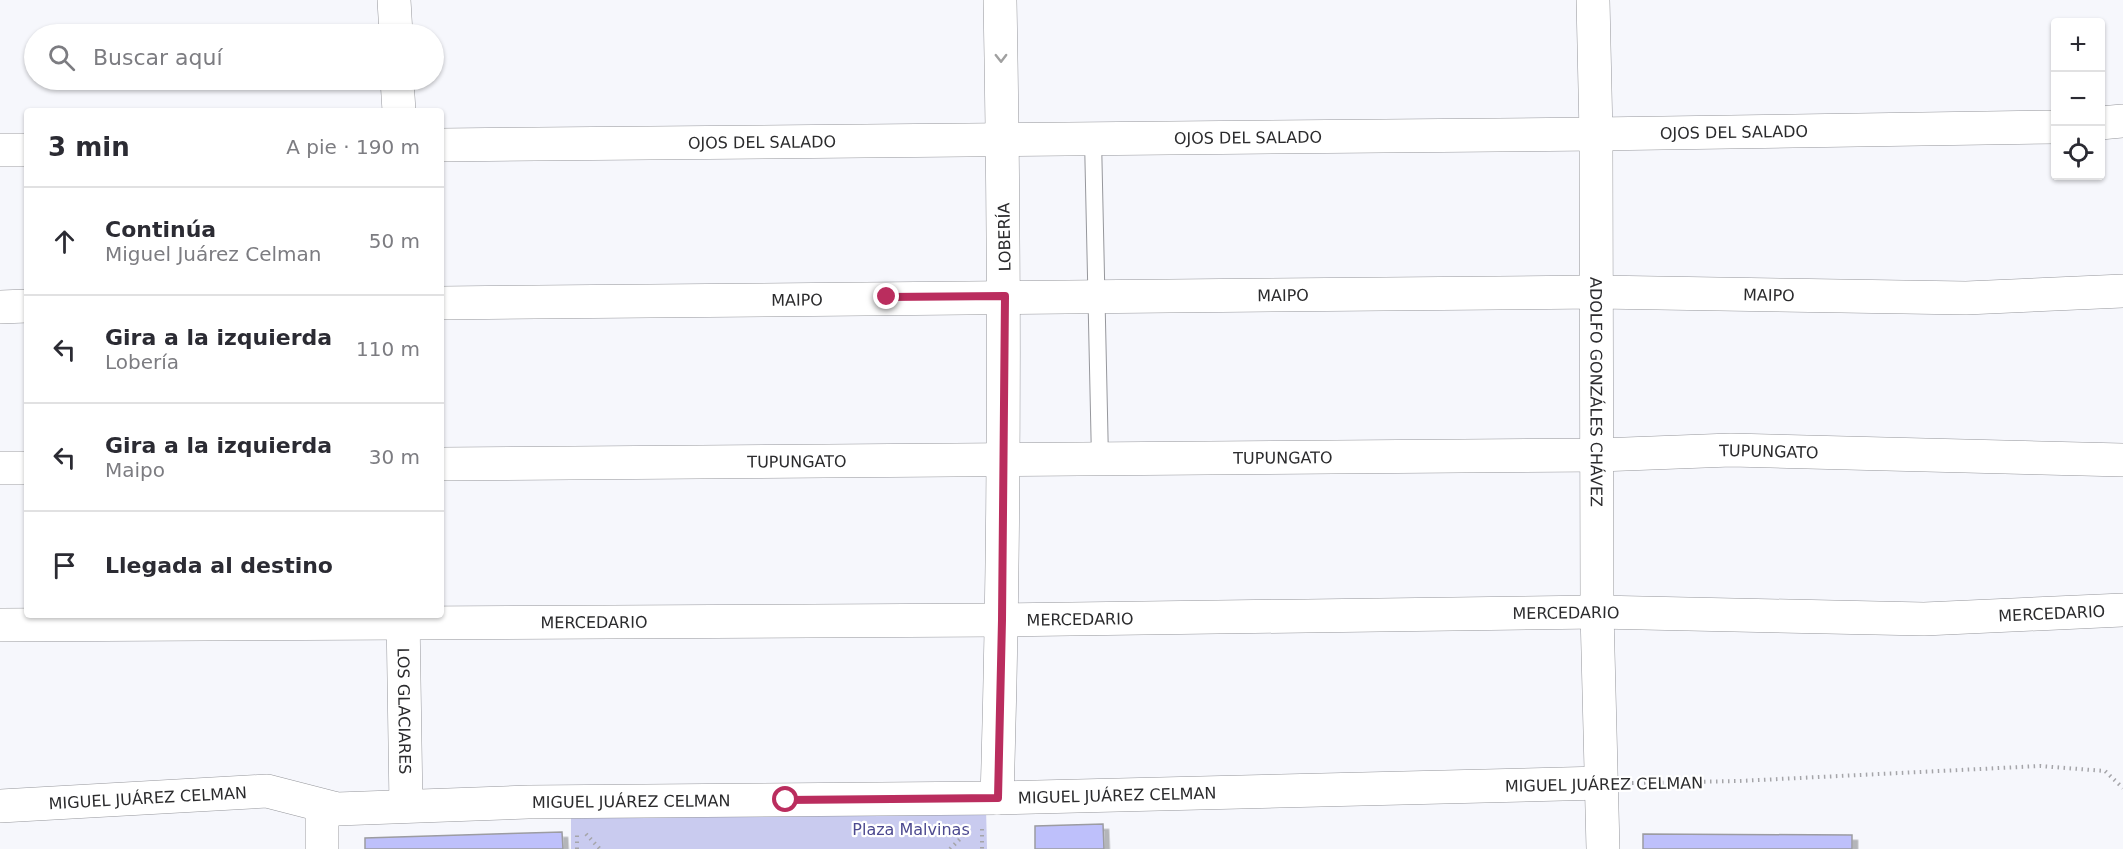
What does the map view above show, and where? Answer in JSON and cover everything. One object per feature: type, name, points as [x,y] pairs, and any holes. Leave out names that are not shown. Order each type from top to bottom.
[{"type":"street","points":[[394,0],[395,24]]},
{"type":"street","name":"LOBERÍA","points":[[998,798],[1005,296],[1000,0]]},
{"type":"street","name":"ADOLFO GONZÁLES CHÁVEZ","points":[[1593,0],[1599,456],[1597,612],[1603,849]]},
{"type":"street","points":[[398,90],[399,108]]},
{"type":"street","points":[[2105,123],[2123,121]]},
{"type":"street","name":"OJOS DEL SALADO","points":[[444,145],[1596,134],[2051,127]]},
{"type":"street","points":[[0,150],[24,150]]},
{"type":"street","name":"MAIPO","points":[[444,303],[1597,292],[1966,298],[2123,291]]},
{"type":"street","points":[[0,307],[24,306]]},
{"type":"street","name":"TUPUNGATO","points":[[444,464],[1599,456],[1731,450],[2123,460]]},
{"type":"street","points":[[0,468],[24,468]]},
{"type":"street","name":"MERCEDARIO","points":[[0,625],[404,619],[1002,620],[1597,612],[1924,619],[2123,610]]},
{"type":"street","name":"LOS GLACIARES","points":[[404,619],[406,806]]},
{"type":"street","name":"MIGUEL JUÁREZ CELMAN","points":[[0,806],[267,791],[337,809],[406,806],[998,798],[1602,783]]},
{"type":"street","points":[[322,807],[322,849]]},
{"type":"lane","points":[[1094,139],[1100,459]]},
{"type":"path","name":"MIGUEL JUÁREZ CELMAN","points":[[1602,783],[1739,781],[2040,766],[2105,771],[2123,788]]},
{"type":"path","points":[[577,825],[600,849]]},
{"type":"green space","name":"Plaza Malvinas","points":[[986,808],[987,849],[571,849],[571,817]]},
{"type":"building","points":[[1103,824],[1104,849],[1035,849],[1035,826]]},
{"type":"building","points":[[562,832],[563,849],[365,849],[365,838]]},
{"type":"building","points":[[1643,834],[1852,835],[1852,849],[1643,849]]},
{"type":"route","points":[[786,800],[998,798],[1005,296],[887,297]]}]
